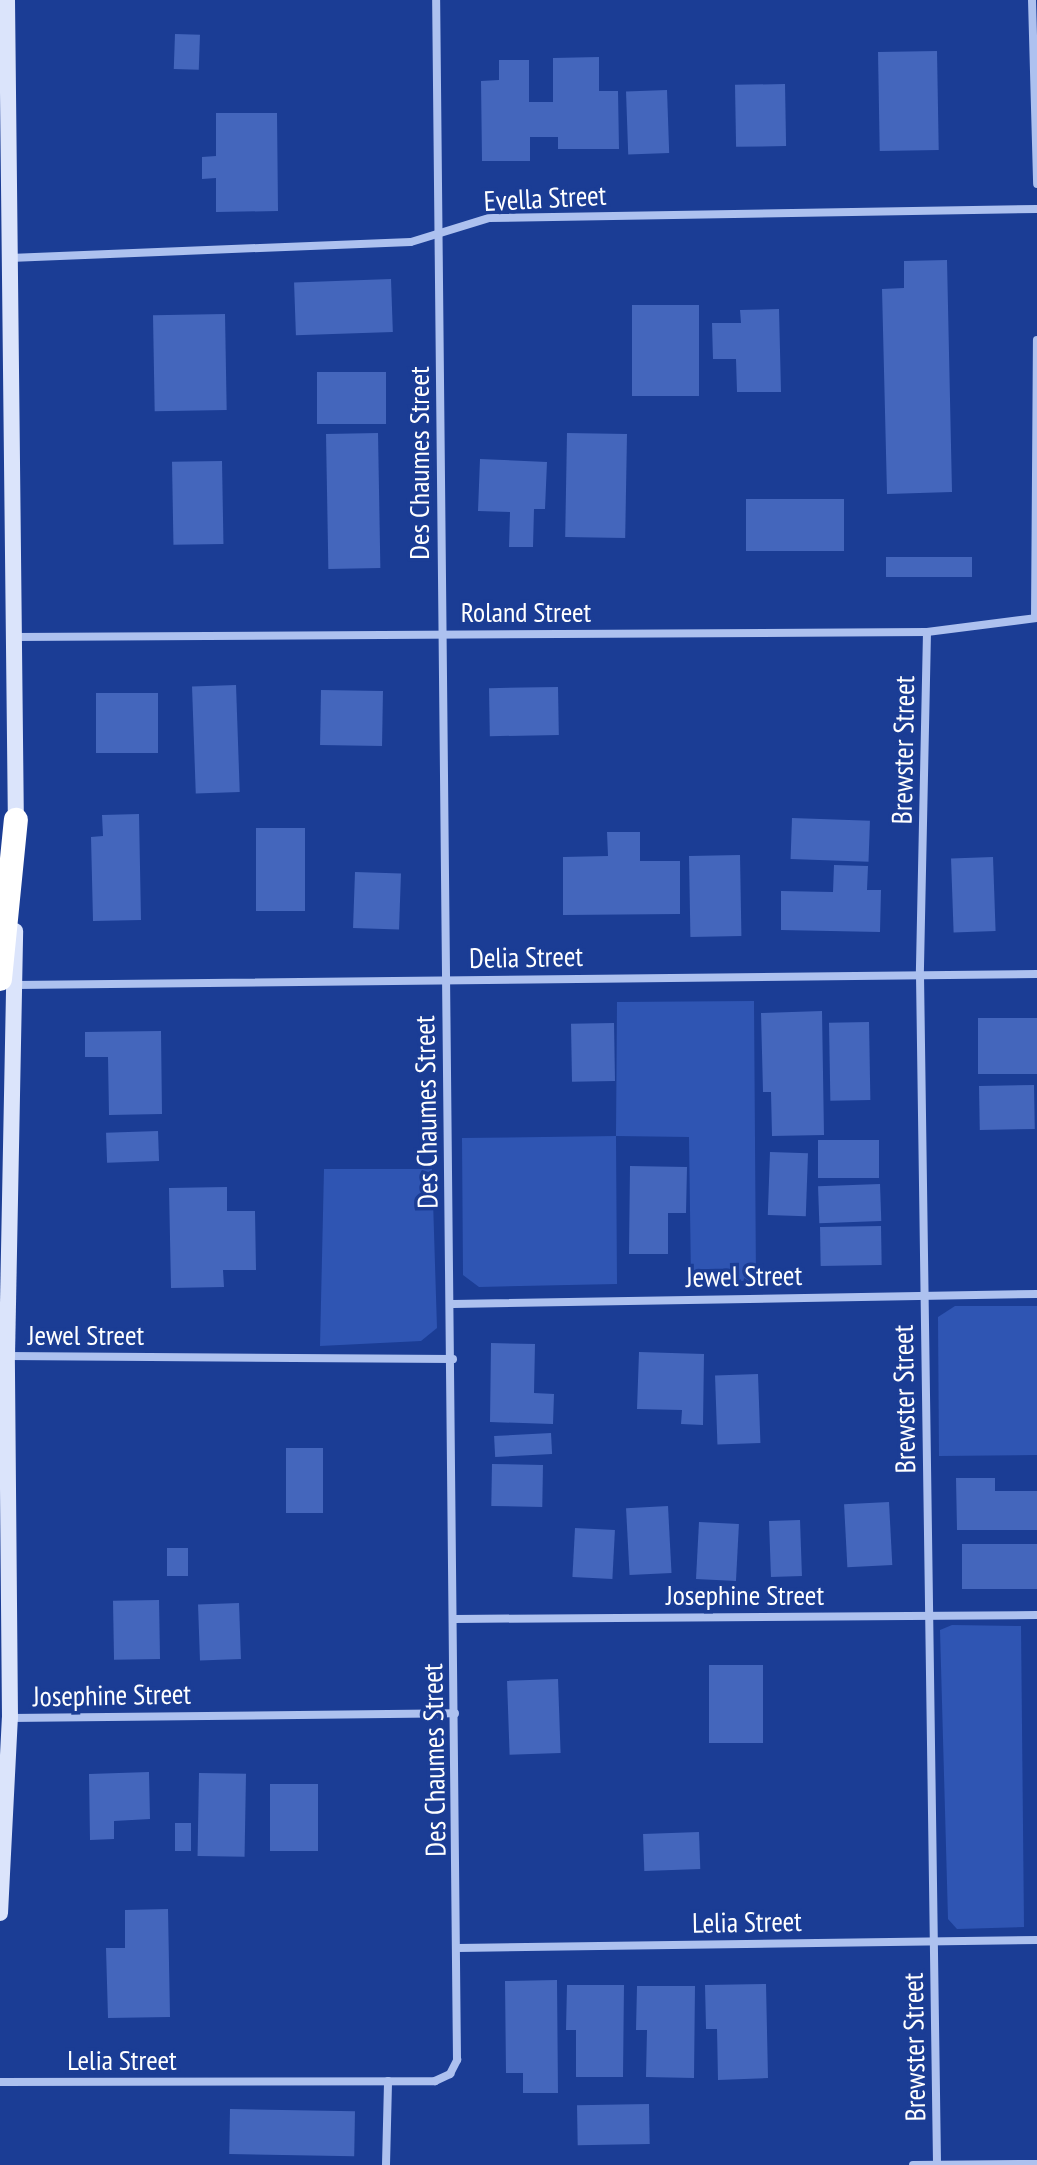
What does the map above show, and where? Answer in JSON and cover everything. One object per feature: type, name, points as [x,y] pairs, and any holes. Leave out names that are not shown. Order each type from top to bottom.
[{"type":"highway","points":[[7,982],[16,820]]},
{"type":"main road","points":[[7,0],[16,820]]},
{"type":"main road","points":[[0,1913],[10,1718],[7,982]]},
{"type":"street","name":"Des Chaumes Street","points":[[388,2081],[435,2081],[450,2074],[457,2060],[453,1304],[441,635],[443,233],[436,0]]},
{"type":"street","points":[[1032,0],[1037,184]]},
{"type":"street","name":"Evella Street","points":[[10,258],[411,242],[489,218],[1037,209]]},
{"type":"street","points":[[1036,618],[1037,340]]},
{"type":"street","name":"Roland Street","points":[[14,637],[927,632],[1036,618]]},
{"type":"street","name":"Brewster Street","points":[[927,632],[920,975],[937,2165]]},
{"type":"street","name":"Delia Street","points":[[7,982],[1037,974]]},
{"type":"street","name":"Jewel Street","points":[[453,1304],[1037,1294]]},
{"type":"street","name":"Jewel Street","points":[[7,1356],[453,1359]]},
{"type":"street","name":"Josephine Street","points":[[454,1619],[1037,1615]]},
{"type":"street","name":"Josephine Street","points":[[10,1718],[455,1713]]},
{"type":"street","name":"Lelia Street","points":[[458,1948],[1037,1940]]},
{"type":"street","points":[[386,2165],[388,2081]]},
{"type":"street","name":"Lelia Street","points":[[0,2082],[388,2081]]},
{"type":"street","points":[[913,2165],[1037,2164]]},
{"type":"shaded area","points":[[754,1001],[756,1281],[691,1281],[689,1137],[616,1136],[617,1002]]},
{"type":"shaded area","points":[[616,1136],[617,1284],[479,1287],[463,1275],[462,1138]]},
{"type":"shaded area","points":[[324,1169],[432,1169],[437,1328],[421,1341],[320,1346]]},
{"type":"shaded area","points":[[955,1306],[1037,1306],[1037,1455],[939,1456],[938,1317]]},
{"type":"shaded area","points":[[952,1625],[1021,1626],[1024,1927],[957,1929],[948,1919],[940,1630]]},
{"type":"building","points":[[175,34],[200,35],[199,70],[174,69]]},
{"type":"building","points":[[937,51],[939,150],[880,151],[878,52]]},
{"type":"building","points":[[599,57],[599,91],[618,91],[619,149],[558,149],[558,137],[530,137],[530,161],[482,161],[481,81],[499,80],[499,60],[529,60],[529,102],[553,102],[553,58]]},
{"type":"building","points":[[785,84],[786,146],[736,147],[735,85]]},
{"type":"building","points":[[667,90],[669,153],[628,154],[626,91]]},
{"type":"building","points":[[216,113],[277,113],[278,211],[216,212],[216,178],[202,179],[202,157],[216,156]]},
{"type":"building","points":[[947,260],[952,492],[887,494],[882,289],[904,288],[904,261]]},
{"type":"building","points":[[391,279],[393,332],[296,335],[294,282]]},
{"type":"building","points":[[632,305],[699,305],[699,396],[632,396]]},
{"type":"building","points":[[779,309],[781,392],[737,392],[736,359],[713,359],[712,323],[741,323],[740,310]]},
{"type":"building","points":[[225,314],[227,410],[155,411],[153,315]]},
{"type":"building","points":[[317,372],[386,372],[386,424],[317,424]]},
{"type":"building","points":[[378,433],[380,568],[328,569],[326,434]]},
{"type":"building","points":[[567,433],[627,434],[625,538],[565,537]]},
{"type":"building","points":[[480,459],[547,462],[545,509],[534,509],[533,547],[509,547],[510,512],[478,511]]},
{"type":"building","points":[[222,461],[223,544],[173,545],[172,462]]},
{"type":"building","points":[[746,499],[844,499],[844,551],[746,551]]},
{"type":"building","points":[[886,557],[972,557],[972,577],[886,577]]},
{"type":"building","points":[[236,685],[240,792],[196,793],[192,687]]},
{"type":"building","points":[[558,687],[559,735],[490,736],[489,688]]},
{"type":"building","points":[[321,690],[383,691],[382,746],[320,745]]},
{"type":"building","points":[[96,693],[158,693],[158,753],[96,753]]},
{"type":"building","points":[[139,814],[141,920],[93,921],[91,837],[103,836],[102,815]]},
{"type":"building","points":[[792,818],[870,821],[869,862],[791,859]]},
{"type":"building","points":[[256,828],[305,828],[305,911],[256,911]]},
{"type":"building","points":[[607,832],[640,832],[640,861],[680,861],[680,914],[563,915],[563,857],[608,856]]},
{"type":"building","points":[[740,855],[741,936],[690,937],[689,856]]},
{"type":"building","points":[[993,857],[996,931],[954,932],[951,858]]},
{"type":"building","points":[[834,865],[868,866],[867,890],[881,890],[880,932],[781,930],[781,891],[833,892]]},
{"type":"building","points":[[355,872],[401,874],[399,930],[353,928]]},
{"type":"building","points":[[822,1011],[824,1135],[772,1136],[771,1092],[763,1092],[761,1013]]},
{"type":"building","points":[[978,1018],[1037,1018],[1037,1074],[978,1074]]},
{"type":"building","points":[[869,1022],[870,1100],[830,1101],[829,1023]]},
{"type":"building","points":[[614,1023],[615,1081],[572,1082],[571,1024]]},
{"type":"building","points":[[161,1031],[162,1114],[109,1115],[108,1057],[85,1057],[85,1032]]},
{"type":"building","points":[[1034,1085],[1035,1129],[980,1130],[979,1086]]},
{"type":"building","points":[[158,1131],[159,1161],[107,1163],[106,1133]]},
{"type":"building","points":[[818,1140],[879,1140],[879,1178],[818,1178]]},
{"type":"building","points":[[770,1152],[808,1153],[806,1216],[768,1215]]},
{"type":"building","points":[[630,1166],[687,1167],[686,1213],[668,1213],[668,1254],[629,1254]]},
{"type":"building","points":[[880,1184],[881,1221],[819,1223],[818,1186]]},
{"type":"building","points":[[227,1187],[227,1211],[255,1211],[256,1270],[223,1270],[224,1287],[171,1288],[169,1188]]},
{"type":"building","points":[[881,1226],[882,1265],[821,1266],[820,1227]]},
{"type":"building","points":[[491,1343],[535,1344],[534,1393],[554,1394],[553,1424],[490,1422]]},
{"type":"building","points":[[639,1352],[704,1354],[703,1425],[681,1424],[682,1410],[637,1409]]},
{"type":"building","points":[[758,1374],[760,1443],[717,1444],[715,1376]]},
{"type":"building","points":[[551,1433],[552,1454],[495,1457],[494,1436]]},
{"type":"building","points":[[286,1448],[323,1448],[323,1513],[286,1513]]},
{"type":"building","points":[[492,1464],[543,1465],[542,1507],[491,1506]]},
{"type":"building","points":[[956,1478],[995,1478],[995,1491],[1037,1491],[1037,1530],[957,1530]]},
{"type":"building","points":[[889,1502],[892,1565],[847,1567],[844,1504]]},
{"type":"building","points":[[668,1506],[672,1573],[630,1575],[626,1508]]},
{"type":"building","points":[[800,1520],[802,1576],[771,1577],[769,1521]]},
{"type":"building","points":[[699,1522],[739,1524],[736,1581],[696,1579]]},
{"type":"building","points":[[575,1528],[615,1530],[612,1579],[572,1577]]},
{"type":"building","points":[[962,1544],[1037,1544],[1037,1589],[962,1589]]},
{"type":"building","points":[[167,1548],[188,1548],[188,1576],[167,1576]]},
{"type":"building","points":[[159,1600],[160,1659],[114,1660],[113,1601]]},
{"type":"building","points":[[239,1603],[241,1659],[200,1660],[198,1604]]},
{"type":"building","points":[[709,1665],[763,1665],[763,1743],[709,1743]]},
{"type":"building","points":[[558,1679],[561,1753],[510,1755],[507,1681]]},
{"type":"building","points":[[149,1772],[150,1819],[114,1821],[114,1839],[90,1840],[89,1774]]},
{"type":"building","points":[[199,1773],[246,1774],[245,1857],[198,1856]]},
{"type":"building","points":[[270,1784],[318,1784],[318,1851],[270,1851]]},
{"type":"building","points":[[175,1823],[191,1823],[191,1851],[175,1851]]},
{"type":"building","points":[[699,1832],[700,1869],[644,1871],[643,1834]]},
{"type":"building","points":[[168,1909],[170,2017],[108,2018],[106,1948],[125,1948],[125,1910]]},
{"type":"building","points":[[557,1980],[558,2093],[523,2093],[523,2073],[506,2073],[505,1981]]},
{"type":"building","points":[[766,1984],[768,2078],[718,2080],[717,2029],[706,2029],[705,1985]]},
{"type":"building","points":[[567,1985],[624,1985],[623,2077],[576,2077],[576,2030],[566,2030]]},
{"type":"building","points":[[637,1986],[695,1986],[694,2078],[646,2077],[647,2030],[636,2030]]},
{"type":"building","points":[[649,2104],[650,2144],[578,2145],[577,2105]]},
{"type":"building","points":[[230,2109],[355,2111],[354,2156],[229,2154]]}]
